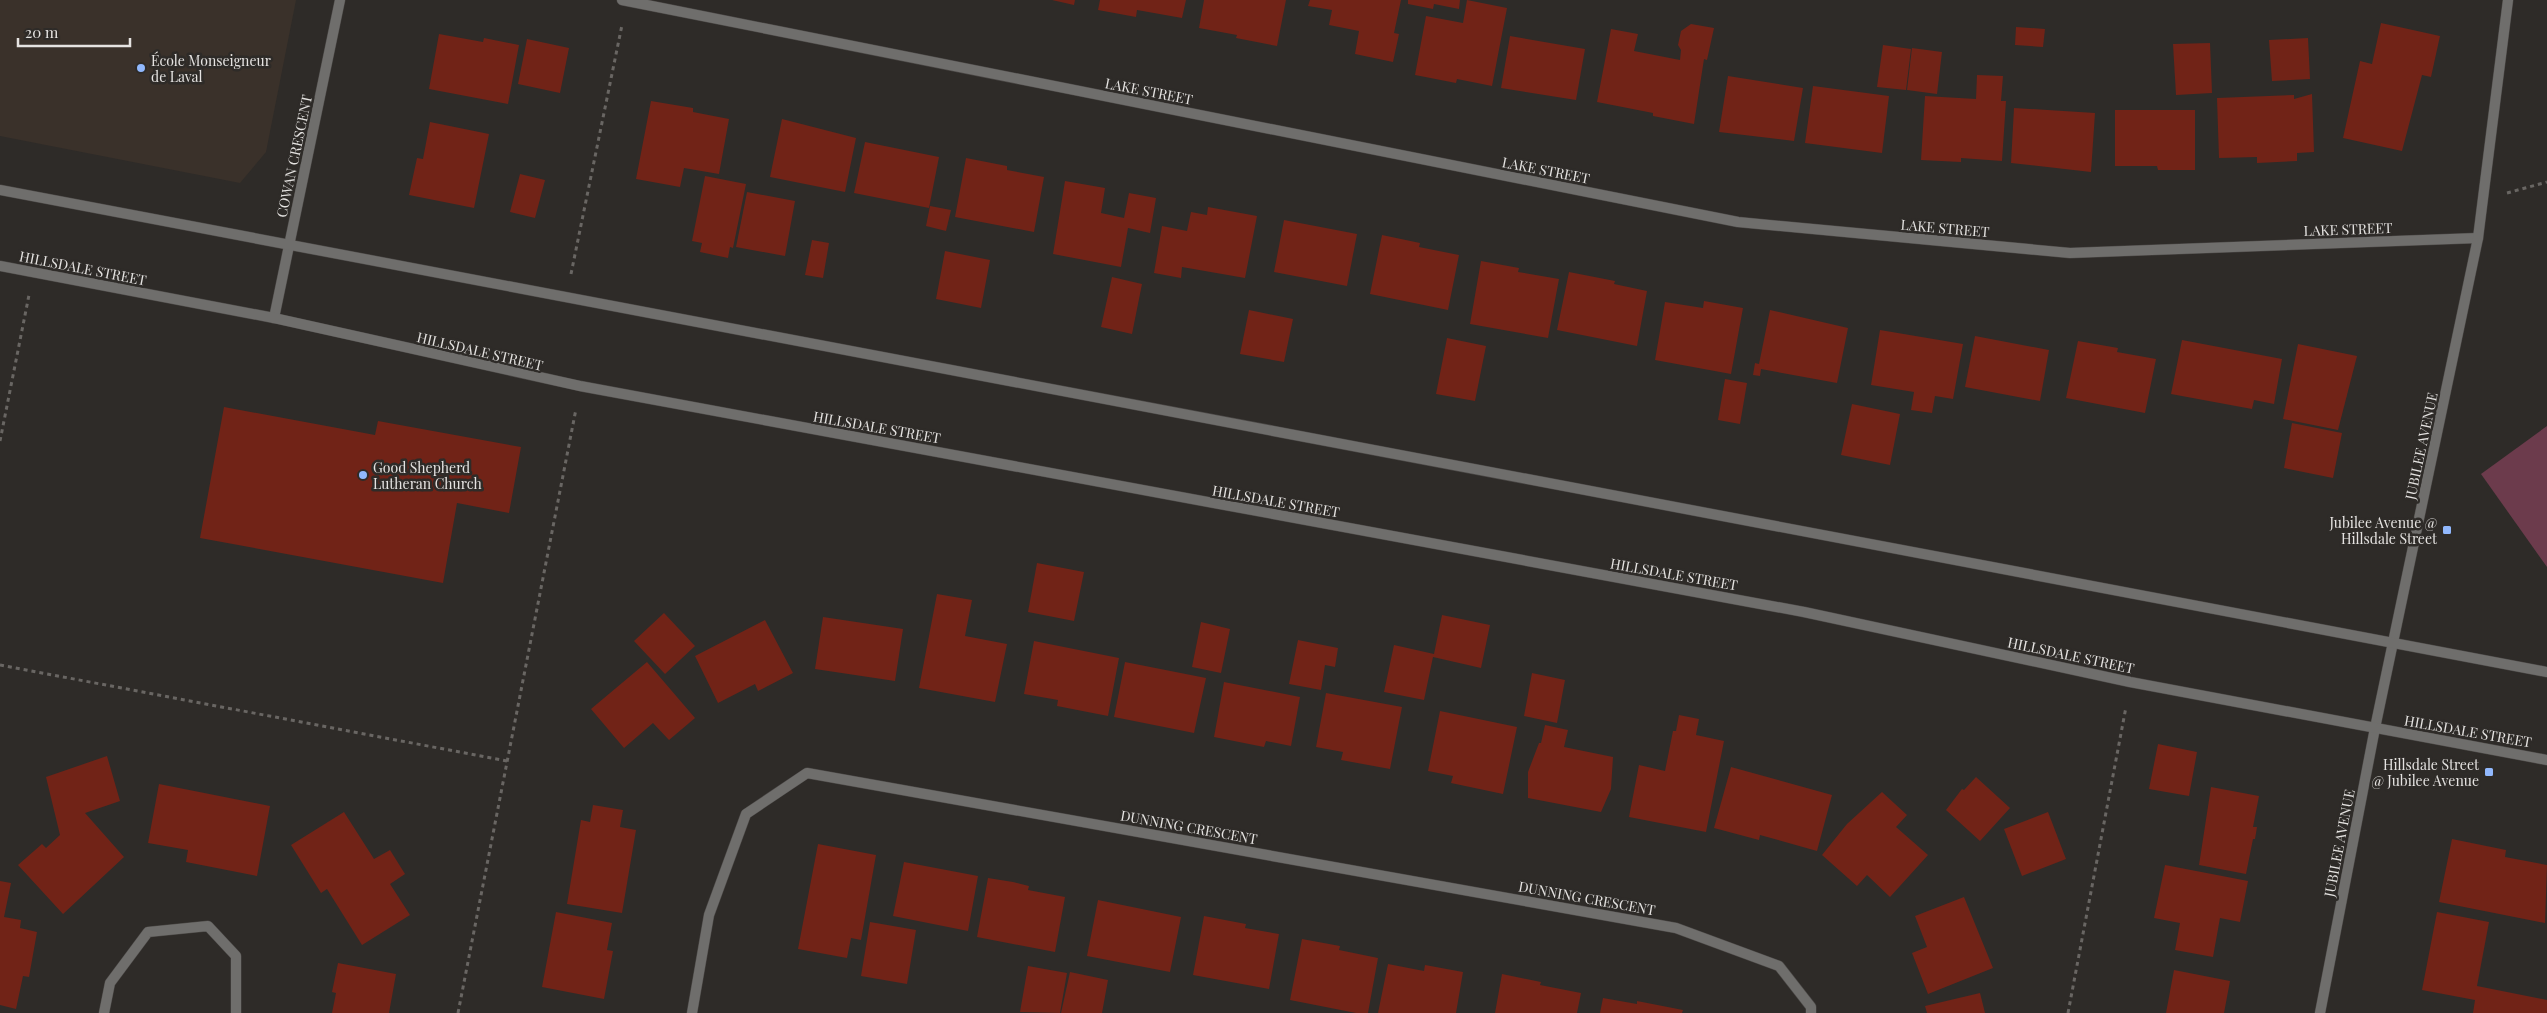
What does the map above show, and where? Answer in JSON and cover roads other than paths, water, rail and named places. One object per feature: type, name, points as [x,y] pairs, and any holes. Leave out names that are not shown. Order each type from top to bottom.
[{"type":"street","name":"COWAN CRESCENT","points":[[274,318],[340,0]]},
{"type":"street","name":"LAKE STREET","points":[[624,0],[1738,222],[2070,253],[2478,238]]},
{"type":"street","name":"JUBILEE AVENUE","points":[[2320,1013],[2375,728],[2478,238],[2508,0]]},
{"type":"street","points":[[0,190],[290,243],[2547,672]]},
{"type":"street","name":"HILLSDALE STREET","points":[[0,266],[274,318],[580,386],[1804,612],[2130,682],[2547,760]]},
{"type":"street","name":"DUNNING CRESCENT","points":[[692,1013],[709,915],[746,814],[807,774],[1676,928],[1779,966],[1811,1007],[1812,1013]]},
{"type":"street","points":[[104,1013],[110,983],[148,932],[208,926],[236,956],[236,1013]]},
{"type":"place","name":"École Monseigneur de Laval","points":[[141,68]]},
{"type":"place","name":"Good Shepherd Lutheran Church","points":[[363,475]]},
{"type":"place","name":"Jubilee Avenue @ Hillsdale Street","points":[[2447,530]]},
{"type":"place","name":"Hillsdale Street @ Jubilee Avenue","points":[[2489,772]]}]
